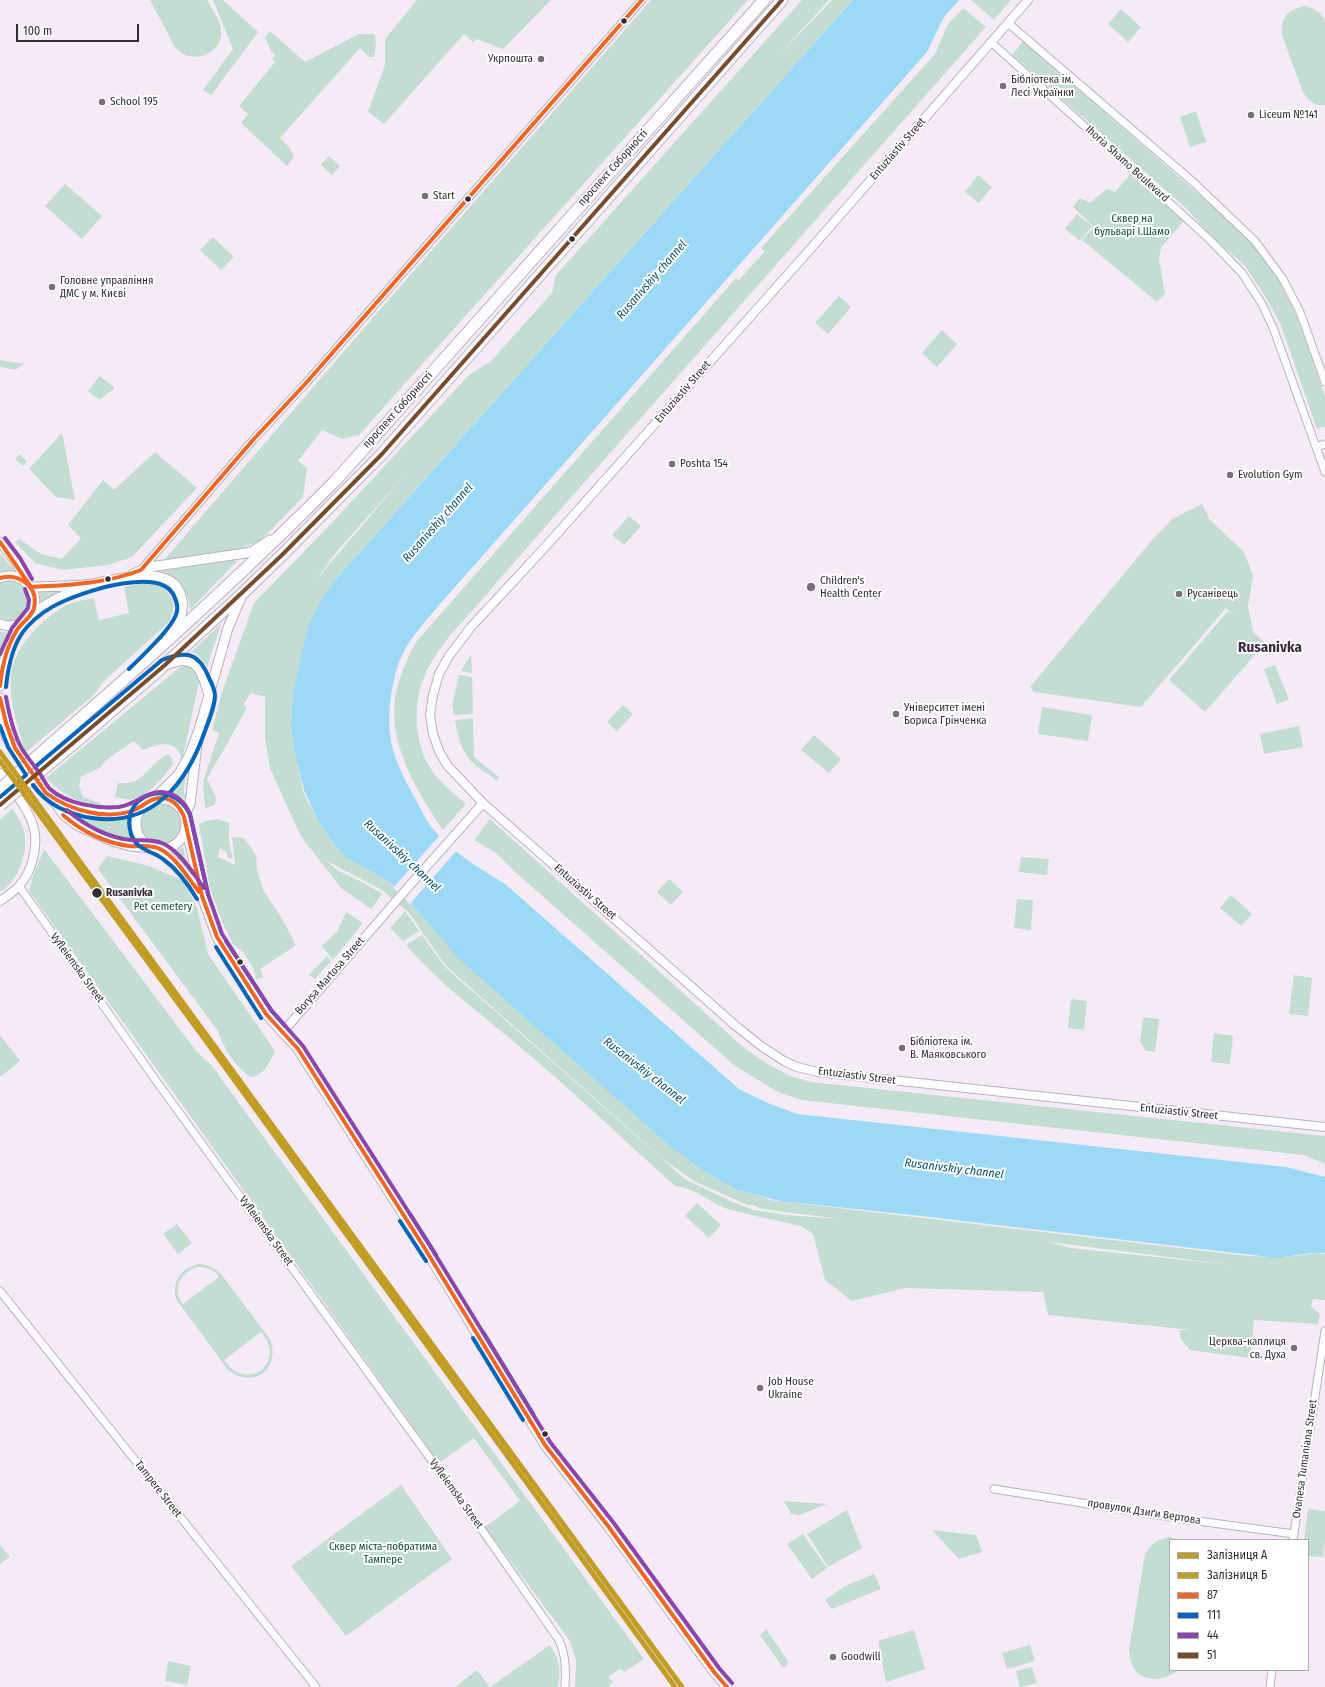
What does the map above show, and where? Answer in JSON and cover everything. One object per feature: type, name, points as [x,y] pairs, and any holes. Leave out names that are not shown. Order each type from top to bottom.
[{"type":"highway","name":"проспект Соборності","points":[[0,789],[141,666],[285,531],[337,479],[764,0]]},
{"type":"highway","name":"проспект Соборності","points":[[0,805],[165,665],[243,593],[382,454],[782,0]]},
{"type":"main road","points":[[126,577],[150,567],[225,557],[253,551],[285,531]]},
{"type":"main road","points":[[0,578],[11,576],[19,578],[29,584],[91,584],[126,577],[151,575],[170,581],[177,588],[182,597],[182,614],[176,626],[141,666]]},
{"type":"main road","points":[[29,584],[35,600],[32,613]]},
{"type":"main road","points":[[0,686],[4,660],[22,623],[32,613],[58,598],[91,584]]},
{"type":"main road","points":[[46,793],[72,807],[86,812],[108,814],[124,812],[143,806],[169,786],[183,768],[199,730],[228,628],[243,593]]},
{"type":"main road","points":[[0,624],[14,626],[22,623]]},
{"type":"main road","points":[[165,665],[176,661],[189,660],[197,666],[203,677],[209,695]]},
{"type":"main road","points":[[0,698],[3,714],[15,749]]},
{"type":"main road","points":[[0,721],[7,738],[46,793],[64,816],[78,826],[112,841],[130,846],[156,849],[174,846],[184,834],[186,827]]},
{"type":"main road","points":[[199,730],[190,804],[185,814],[186,827],[202,896],[218,937],[266,1014],[298,1049],[325,1090],[430,1257],[545,1445],[604,1520],[726,1687]]},
{"type":"main road","points":[[154,799],[161,798],[176,803],[185,814]]},
{"type":"main road","points":[[143,806],[137,817],[136,829],[139,837],[144,844],[156,849],[177,864],[202,896]]},
{"type":"street","points":[[141,570],[253,440],[306,383],[642,0]]},
{"type":"street","name":"Entuziastiv Street","points":[[1028,0],[992,43],[547,545],[471,627],[449,656],[439,674],[433,695],[430,715],[433,734],[439,751],[447,765],[484,803],[729,1020],[761,1046],[784,1061],[797,1067],[818,1072],[1325,1127]]},
{"type":"street","points":[[1008,23],[1187,177],[1256,241],[1283,279],[1300,312],[1325,382]]},
{"type":"street","name":"Ihoria Shamo Boulevard","points":[[992,43],[1210,240],[1242,273],[1262,304],[1274,330],[1325,472]]},
{"type":"street","points":[[1316,447],[1325,444]]},
{"type":"street","points":[[0,542],[29,584]]},
{"type":"street","points":[[0,773],[27,811],[36,835],[32,861],[23,881],[19,886],[0,900]]},
{"type":"street","name":"Borysa Martosa Street","points":[[283,1032],[378,921],[484,803]]},
{"type":"street","name":"Vyfleiemska Street","points":[[19,886],[157,1082],[480,1527],[559,1640],[564,1652],[566,1669],[565,1687]]},
{"type":"street","name":"Tampere Street","points":[[0,1291],[316,1687]]},
{"type":"street","name":"Ovanesa Tumaniana Street","points":[[1294,1537],[1325,1331]]},
{"type":"street","name":"провулок Дзиґи Вертова","points":[[994,1490],[1294,1537]]},
{"type":"street","points":[[1270,1687],[1272,1671]]},
{"type":"green space","points":[[150,0],[207,0],[220,25],[221,30],[219,42],[216,48],[197,57],[183,54],[173,45]]},
{"type":"green space","points":[[213,0],[223,0],[258,32],[211,95],[203,90],[233,49]]},
{"type":"green space","points":[[417,0],[551,0],[503,49],[477,39],[473,42],[464,34],[384,124],[368,112],[385,65],[385,39]]},
{"type":"green space","points":[[651,0],[748,0],[359,435],[342,439],[322,430],[298,461],[307,468],[303,497],[259,542],[227,553],[163,561],[397,290]]},
{"type":"green space","points":[[802,0],[829,0],[776,58],[832,0],[853,0],[359,553],[322,598],[298,763],[303,792],[317,819],[333,843],[348,858],[384,879],[400,891],[415,906],[461,960],[669,1145],[697,1167],[737,1190],[770,1200],[1248,1256],[1285,1257],[1318,1253],[1325,1254],[1325,1300],[1313,1299],[1311,1306],[1320,1314],[1318,1324],[1254,1320],[1250,1358],[1190,1350],[1180,1338],[1180,1330],[1191,1330],[1048,1315],[1043,1292],[905,1288],[852,1301],[825,1280],[813,1234],[803,1227],[728,1209],[689,1189],[675,1186],[545,1068],[449,988],[406,945],[422,935],[445,967],[685,1179],[730,1201],[754,1210],[786,1215],[840,1219],[762,1209],[753,1205],[747,1205],[696,1182],[664,1160],[446,966],[409,913],[382,890],[325,860],[337,870],[364,883],[382,894],[371,909],[341,888],[300,835],[270,768],[265,738],[265,697],[251,693],[243,705],[247,708],[207,779],[216,797],[215,805],[205,808],[203,782],[219,733],[212,730],[222,692],[254,603],[327,528],[468,376],[491,361],[552,293],[556,275]],"holes":[[[405,475],[315,581],[338,550]],[[1049,1242],[1232,1265],[1071,1248]]]},
{"type":"green space","points":[[971,0],[1011,0],[994,20]]},
{"type":"green space","points":[[1305,6],[1316,11],[1325,20],[1325,105],[1315,104],[1307,98],[1303,92],[1282,35],[1283,23],[1286,15]]},
{"type":"green space","points":[[963,8],[986,27],[455,630],[433,659],[423,680],[417,703],[417,728],[419,740],[422,751],[433,772],[444,785],[466,804],[443,830],[417,789],[403,759],[395,728],[394,703],[398,684],[416,642],[736,278],[739,280],[765,251],[761,248],[935,54],[948,24]]},
{"type":"green space","points":[[1121,9],[1141,27],[1128,42],[1108,24]]},
{"type":"green space","points":[[270,31],[305,62],[359,34],[375,34],[376,44],[374,57],[369,57],[360,48],[280,138],[289,147],[294,157],[287,166],[241,123],[248,114],[239,106],[275,62],[272,59],[275,55],[271,51],[265,37]]},
{"type":"green space","points":[[1023,41],[1227,219],[1253,244],[1279,281],[1296,314],[1325,396],[1325,426],[1317,429],[1280,323],[1265,296],[1245,266],[1208,233],[1187,209],[1012,55]]},
{"type":"green space","points":[[1196,111],[1206,142],[1190,147],[1180,117]]},
{"type":"green space","points":[[329,156],[340,166],[332,175],[321,165]]},
{"type":"green space","name":"Сквер на бульварі І.Шамо","points":[[1130,174],[1184,221],[1161,248],[1159,259],[1165,294],[1157,302],[1082,240],[1094,227],[1073,207],[1080,198],[1090,203],[1107,189],[1115,192]]},
{"type":"green space","points":[[978,175],[992,187],[979,203],[965,192]]},
{"type":"green space","points":[[65,184],[102,216],[82,239],[45,206]]},
{"type":"green space","points":[[1077,214],[1092,226],[1080,241],[1065,229]]},
{"type":"green space","points":[[213,237],[234,257],[221,270],[200,250]]},
{"type":"green space","points":[[839,296],[851,307],[828,334],[815,323]]},
{"type":"green space","points":[[942,330],[957,344],[937,367],[922,353]]},
{"type":"green space","points":[[0,360],[24,364],[15,370],[0,367]]},
{"type":"green space","points":[[100,376],[115,388],[99,400],[88,391]]},
{"type":"green space","points":[[62,433],[75,500],[56,497],[29,469]]},
{"type":"green space","points":[[155,452],[197,488],[132,557],[108,565],[63,570],[35,563],[15,542],[19,539],[41,554],[62,559],[81,538],[68,525],[103,480],[114,490]]},
{"type":"green space","points":[[19,454],[27,461],[23,466],[15,459]]},
{"type":"green space","name":"Русанівець","points":[[1202,504],[1210,520],[1244,552],[1253,576],[1248,607],[1252,631],[1265,643],[1205,712],[1169,680],[1228,611],[1236,617],[1226,608],[1141,707],[1034,692],[1030,687],[1154,538],[1172,519]]},
{"type":"green space","points":[[629,516],[641,526],[624,545],[612,535]]},
{"type":"green space","points":[[0,553],[16,572],[0,572]]},
{"type":"green space","points":[[238,560],[190,610],[187,596],[181,585],[171,576],[158,570]]},
{"type":"green space","points":[[6,581],[18,583],[25,589],[28,596],[28,605],[25,612],[19,618],[10,620],[0,618],[0,583]]},
{"type":"green space","points":[[146,582],[160,582],[168,585],[165,590],[172,598],[174,605],[169,622],[103,682],[95,694],[25,753],[15,714],[10,685],[13,664],[31,634],[49,617],[73,602],[94,598],[99,620],[129,613],[124,587]]},
{"type":"green space","points":[[37,588],[67,590],[40,603],[40,594]]},
{"type":"green space","points":[[221,624],[207,667],[192,651]]},
{"type":"green space","points":[[0,632],[12,633],[0,658]]},
{"type":"green space","points":[[471,654],[472,673],[461,671]]},
{"type":"green space","points":[[187,665],[193,666],[197,672],[199,682],[182,761],[180,754],[176,749],[167,744],[161,744],[143,750],[135,742],[132,742],[105,761],[101,767],[81,777],[79,786],[83,797],[100,803],[103,807],[87,804],[72,798],[58,789],[46,778],[179,668]]},
{"type":"green space","points":[[1275,665],[1289,699],[1277,704],[1264,669]]},
{"type":"green space","points":[[459,675],[472,677],[473,714],[454,715],[452,705]]},
{"type":"green space","points":[[623,705],[633,714],[617,731],[607,722]]},
{"type":"green space","points":[[1042,707],[1092,715],[1088,741],[1038,734]]},
{"type":"green space","points":[[473,718],[474,757],[499,777],[497,781],[474,764],[462,747],[455,720]]},
{"type":"green space","points":[[1299,726],[1303,747],[1264,754],[1260,734]]},
{"type":"green space","points":[[814,735],[841,759],[829,773],[801,750]]},
{"type":"green space","points":[[166,755],[169,755],[173,764],[160,781],[149,791],[130,800],[115,797],[118,783],[133,782],[139,779]]},
{"type":"green space","points":[[186,773],[184,791],[186,799],[169,792]]},
{"type":"green space","points":[[165,804],[172,807],[178,813],[181,824],[180,832],[172,841],[165,844],[157,844],[150,841],[142,832],[141,820],[144,813],[153,805]]},
{"type":"green space","points":[[12,808],[23,829],[25,837],[24,853],[20,868],[16,875],[6,888],[0,892],[0,820]]},
{"type":"green space","points":[[71,814],[100,818],[129,817],[129,832],[133,841],[101,831]]},
{"type":"green space","points":[[217,819],[230,823],[229,841],[233,858],[228,858],[226,852],[220,848],[218,857],[235,865],[232,837],[244,838],[256,855],[257,869],[263,890],[279,914],[292,937],[295,946],[260,969],[263,977],[256,980],[254,969],[243,952],[233,944],[222,922],[210,888],[199,824]]},
{"type":"green space","points":[[490,819],[743,1047],[766,1063],[790,1076],[811,1082],[1325,1136],[1325,1164],[1304,1155],[801,1100],[778,1092],[735,1066],[514,871],[496,853],[474,840]]},
{"type":"green space","points":[[183,847],[187,866],[173,853]]},
{"type":"green space","points":[[44,849],[197,1052],[212,1066],[644,1659],[624,1672],[620,1669],[608,1677],[613,1682],[608,1687],[575,1687],[576,1661],[570,1641],[485,1527],[520,1501],[474,1438],[439,1463],[29,891],[32,879]]},
{"type":"green space","name":"Pet cemetery","points":[[107,856],[149,866],[184,881],[197,908],[208,954],[275,1051],[266,1068],[259,1074],[250,1077],[235,1063],[223,1044],[218,1031],[98,869]]},
{"type":"green space","points":[[1021,857],[1049,859],[1047,875],[1019,872]]},
{"type":"green space","points":[[669,879],[683,892],[671,905],[657,892]]},
{"type":"green space","points":[[1231,895],[1252,914],[1241,926],[1220,908]]},
{"type":"green space","points":[[1017,899],[1033,900],[1031,930],[1014,928]]},
{"type":"green space","points":[[405,911],[419,931],[403,941],[390,928]]},
{"type":"green space","points":[[346,912],[363,923],[333,960],[322,946],[337,932]]},
{"type":"green space","points":[[327,956],[331,961],[315,979],[309,975]]},
{"type":"green space","points":[[1294,975],[1312,978],[1308,1016],[1289,1014]]},
{"type":"green space","points":[[1071,999],[1087,1001],[1084,1030],[1068,1028]]},
{"type":"green space","points":[[1143,1017],[1159,1019],[1155,1052],[1146,1051],[1140,1042]]},
{"type":"green space","points":[[1214,1033],[1233,1036],[1230,1064],[1211,1062]]},
{"type":"green space","points":[[0,1035],[20,1061],[0,1077]]},
{"type":"green space","points":[[697,1203],[721,1225],[709,1238],[685,1216]]},
{"type":"green space","points":[[177,1224],[192,1243],[178,1254],[163,1234]]},
{"type":"green space","points":[[199,1264],[208,1266],[221,1274],[270,1339],[272,1359],[263,1373],[256,1377],[247,1378],[238,1376],[228,1370],[176,1299],[175,1286],[179,1276],[193,1266]],"holes":[[[197,1267],[210,1269],[219,1277],[183,1304],[178,1293],[178,1287],[182,1277],[191,1269]],[[261,1332],[268,1343],[270,1354],[267,1363],[261,1370],[253,1374],[243,1374],[233,1370],[224,1360]]]},
{"type":"green space","name":"Сквер міста-побратима Тампере","points":[[401,1485],[452,1559],[346,1636],[291,1566]]},
{"type":"green space","points":[[784,1501],[827,1504],[800,1515],[791,1514]]},
{"type":"green space","points":[[1308,1509],[1325,1511],[1325,1541],[1323,1557],[1309,1556],[1309,1539],[1304,1539]]},
{"type":"green space","points":[[847,1510],[862,1548],[828,1567],[807,1534]]},
{"type":"green space","points":[[932,1530],[976,1535],[982,1552],[959,1559]]},
{"type":"green space","points":[[803,1534],[827,1568],[812,1579],[787,1544]]},
{"type":"green space","points":[[1169,1537],[1178,1539],[1169,1539],[1169,1671],[1176,1671],[1166,1677],[1152,1679],[1140,1675],[1135,1670],[1131,1663],[1129,1650],[1145,1554],[1155,1542]]},
{"type":"green space","points":[[0,1545],[10,1557],[0,1564]]},
{"type":"green space","points":[[874,1574],[881,1589],[832,1609],[825,1600],[845,1586]]},
{"type":"green space","points":[[766,1629],[788,1661],[788,1664],[783,1668],[760,1635]]},
{"type":"green space","points":[[914,1630],[925,1669],[886,1682],[878,1641]]},
{"type":"green space","points":[[550,1645],[559,1665],[558,1687],[490,1687]]},
{"type":"green space","points":[[1030,1645],[1035,1661],[1007,1669],[1002,1653]]},
{"type":"green space","points":[[168,1661],[191,1666],[187,1685],[165,1681]]},
{"type":"green space","points":[[1032,1667],[1037,1683],[1020,1687],[1016,1671]]},
{"type":"green space","points":[[477,1670],[490,1687],[455,1687]]},
{"type":"water","name":"Rusanivskiy channel","points":[[853,0],[959,0],[944,17],[927,52],[440,604],[415,635],[400,660],[391,696],[389,726],[393,751],[397,762],[430,826],[441,838],[467,860],[505,884],[739,1089],[768,1103],[797,1114],[1286,1167],[1325,1177],[1325,1253],[1278,1258],[780,1201],[737,1190],[700,1169],[671,1147],[458,958],[403,893],[386,880],[346,857],[333,843],[317,819],[304,790],[291,727],[293,693],[308,626],[322,598],[344,570]]},
{"type":"pier","points":[[441,834],[458,849],[410,904],[393,888]]},
{"type":"rail line","name":"A","points":[[0,752],[682,1687]]},
{"type":"rail line","name":"Б","points":[[0,761],[209,1045],[675,1687]]},
{"type":"transit line","name":"87","points":[[31,587],[100,581],[127,575],[141,570],[253,440],[306,383],[642,0]]},
{"type":"transit line","name":"51","points":[[0,805],[165,665],[282,555],[382,454],[782,0]]},
{"type":"transit line","name":"44","points":[[5,538],[20,558],[32,579]]},
{"type":"transit line","name":"87","points":[[0,542],[31,587]]},
{"type":"transit line","name":"87","points":[[0,578],[14,577],[20,579],[30,588],[35,600],[33,611],[21,624],[13,636],[7,650],[3,664],[0,686]]},
{"type":"transit line","name":"111","points":[[6,687],[12,655],[18,640],[27,627],[49,609],[64,601],[105,587],[139,582],[154,583],[166,587],[174,596],[176,601],[177,611],[175,617],[157,641],[129,669]]},
{"type":"transit line","name":"44","points":[[0,654],[12,628],[28,608],[29,600],[25,589]]},
{"type":"transit line","name":"111","points":[[33,785],[44,798],[59,808],[92,818],[114,819],[133,816],[150,808],[165,797],[177,784],[188,768],[212,714],[215,693],[201,663],[191,656],[185,655],[178,655],[162,660],[35,767]]},
{"type":"transit line","name":"44","points":[[6,697],[10,717],[22,749],[40,773],[48,787],[57,794],[74,802],[83,804],[102,807],[119,807],[130,804],[151,794],[162,792],[172,794],[180,799],[186,806],[190,815],[208,894],[222,934],[271,1010],[303,1046],[427,1241],[550,1442],[613,1522],[719,1668],[732,1683]]},
{"type":"transit line","name":"87","points":[[0,698],[6,723],[15,748],[46,793],[55,799],[77,809],[100,814],[123,813],[134,810],[151,800],[158,798],[170,800],[178,807],[184,817],[202,896],[217,937],[266,1014],[298,1049],[422,1244],[545,1445],[608,1526],[714,1672],[727,1687]]},
{"type":"transit line","name":"111","points":[[0,726],[8,747],[26,775],[0,797]]},
{"type":"transit line","name":"111","points":[[197,899],[186,882],[173,867],[137,844],[131,834],[129,820],[132,809],[139,801],[148,795],[159,793],[171,796],[181,802],[190,814],[208,894]]},
{"type":"transit line","name":"44","points":[[67,810],[81,821],[105,834],[122,839],[162,843],[175,851],[186,863],[204,888]]},
{"type":"transit line","name":"87","points":[[63,815],[85,831],[102,839],[129,846],[148,846],[160,849],[176,862],[199,892]]},
{"type":"transit line","name":"111","points":[[226,941],[271,1010],[285,1026]]},
{"type":"transit line","name":"111","points":[[216,947],[261,1018]]},
{"type":"transit line","name":"111","points":[[410,1214],[436,1255]]},
{"type":"transit line","name":"111","points":[[400,1221],[426,1261]]},
{"type":"transit line","name":"111","points":[[483,1332],[533,1414]]},
{"type":"transit line","name":"111","points":[[473,1338],[523,1420]]},
{"type":"place","name":"Укрпошта","points":[[541,59]]},
{"type":"place","name":"Бібліотека ім. Лесі Українки","points":[[1003,86]]},
{"type":"place","name":"School 195","points":[[102,102]]},
{"type":"place","name":"Liceum №141","points":[[1251,115]]},
{"type":"place","name":"Start","points":[[425,196]]},
{"type":"place","name":"Головне управління ДМС у м. Києві","points":[[52,287]]},
{"type":"place","name":"Poshta 154","points":[[672,464]]},
{"type":"place","name":"Evolution Gym","points":[[1230,475]]},
{"type":"place","name":"Children's Health Center","points":[[811,587]]},
{"type":"place","name":"Русанівець","points":[[1179,594]]},
{"type":"place","name":"Університет імені Бориса Грінченка","points":[[896,714]]},
{"type":"place","name":"Rusanivka","points":[[97,893]]},
{"type":"place","name":"Бібліотека ім. В. Маяковського","points":[[902,1048]]},
{"type":"place","name":"Церква-каплиця св. Духа","points":[[1294,1348]]},
{"type":"place","name":"Job House Ukraine","points":[[760,1388]]},
{"type":"place","name":"Goodwill","points":[[833,1657]]},
{"type":"district","name":"Rusanivka","points":[[1270,648]]}]
